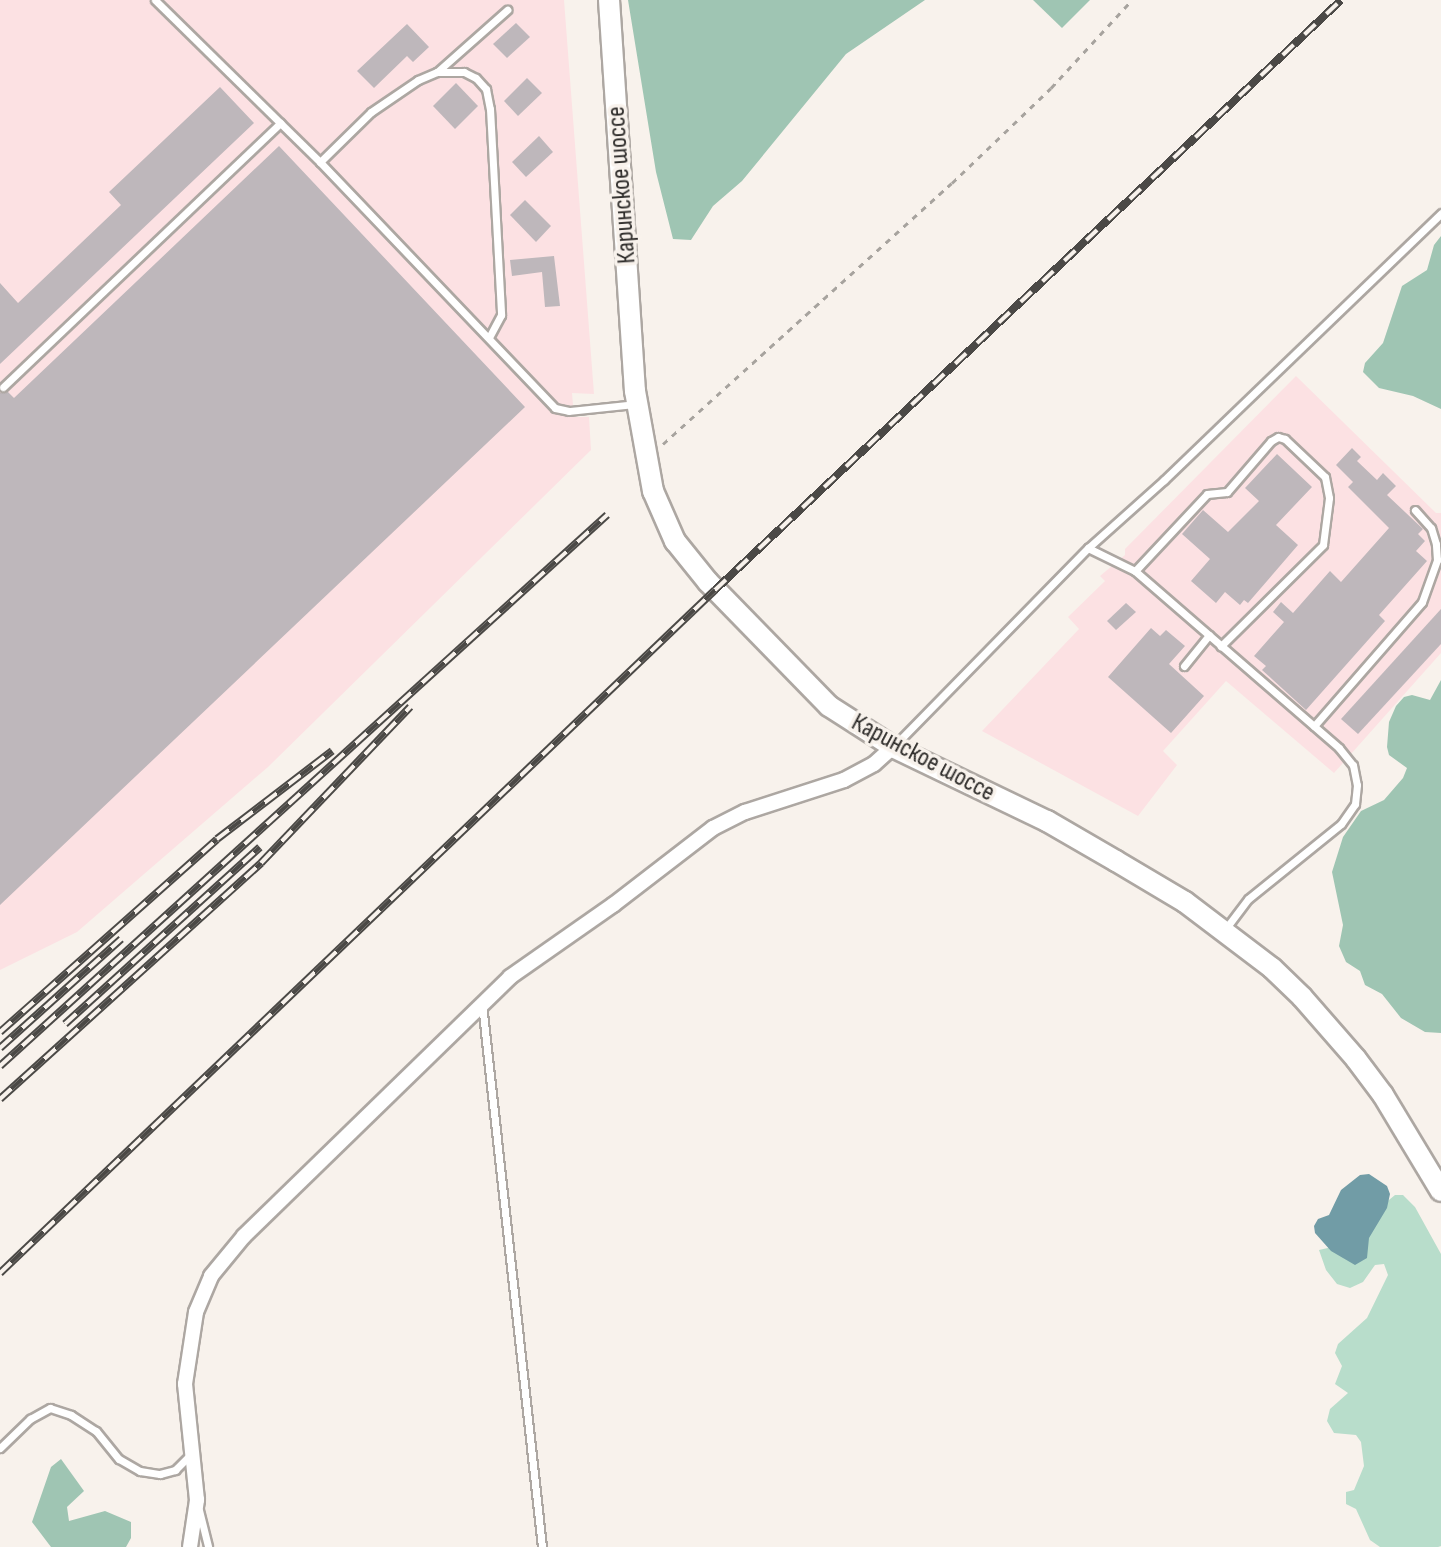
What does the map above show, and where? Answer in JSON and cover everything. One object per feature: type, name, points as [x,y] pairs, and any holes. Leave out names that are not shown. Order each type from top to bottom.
[{"type":"street","name":"Каринское шоссе","points":[[609,0],[637,403],[653,491],[675,541],[708,582],[829,706],[893,747],[1047,821],[1185,902],[1272,968],[1332,1030],[1383,1095],[1441,1191]]},
{"type":"street","points":[[190,1547],[197,1500],[185,1384],[196,1312],[211,1276],[244,1236],[510,977],[613,905],[713,828],[745,812],[844,780],[874,764],[893,747]]},
{"type":"lane","points":[[155,0],[320,162],[555,408],[569,411],[637,403]]},
{"type":"lane","points":[[320,162],[371,112],[437,72],[507,10]]},
{"type":"lane","points":[[437,72],[464,72],[476,78],[486,89],[490,109],[501,315],[489,338]]},
{"type":"lane","points":[[3,387],[280,123]]},
{"type":"lane","points":[[893,747],[1088,548],[1164,480],[1441,213]]},
{"type":"lane","points":[[1135,571],[1207,494],[1227,492],[1271,441],[1278,437],[1285,439],[1325,477],[1329,498],[1323,545],[1221,646]]},
{"type":"lane","points":[[1314,726],[1422,602],[1437,560],[1436,544],[1431,528],[1415,510]]},
{"type":"lane","points":[[1088,548],[1135,571],[1314,726],[1353,765],[1357,785],[1355,804],[1341,824],[1248,899],[1225,930]]},
{"type":"lane","points":[[1184,666],[1209,635]]},
{"type":"lane","points":[[482,1004],[542,1547]]},
{"type":"lane","points":[[0,1448],[30,1419],[50,1408],[71,1415],[96,1431],[119,1459],[140,1471],[160,1474],[175,1470],[192,1453]]},
{"type":"lane","points":[[197,1500],[208,1547]]},
{"type":"path","points":[[646,461],[952,183],[1051,88],[1132,0]]},
{"type":"shaded area","points":[[0,0],[564,0],[594,394],[572,393],[574,417],[589,417],[591,450],[268,767],[77,932],[0,970]]},
{"type":"shaded area","points":[[1296,376],[1436,513],[1441,513],[1441,653],[1334,773],[1226,681],[1163,751],[1177,765],[1138,816],[982,731],[1079,629],[1068,617],[1105,581],[1100,576],[1125,555],[1125,549]]},
{"type":"green space","points":[[628,0],[925,0],[846,54],[742,181],[713,206],[691,240],[673,239],[656,172]]},
{"type":"green space","points":[[1033,0],[1090,0],[1062,28]]},
{"type":"green space","points":[[1441,236],[1441,409],[1413,396],[1379,388],[1363,372],[1365,363],[1383,343],[1402,286],[1427,270],[1434,245]]},
{"type":"green space","points":[[1441,680],[1441,1033],[1425,1032],[1401,1018],[1382,994],[1365,985],[1360,971],[1346,962],[1339,946],[1343,925],[1332,872],[1343,837],[1361,811],[1384,800],[1403,778],[1407,768],[1389,755],[1387,747],[1389,722],[1396,706],[1404,697],[1412,695],[1430,700]]},
{"type":"green space","points":[[1395,1195],[1403,1195],[1415,1207],[1441,1254],[1441,1546],[1438,1547],[1380,1547],[1370,1540],[1356,1509],[1346,1504],[1346,1492],[1354,1490],[1364,1466],[1361,1442],[1356,1435],[1334,1433],[1327,1421],[1330,1409],[1348,1393],[1335,1384],[1342,1366],[1335,1353],[1338,1344],[1367,1318],[1388,1275],[1384,1264],[1375,1265],[1363,1282],[1350,1288],[1337,1284],[1326,1270],[1319,1250],[1332,1247]]},
{"type":"green space","points":[[61,1459],[84,1491],[67,1507],[69,1521],[105,1511],[131,1522],[131,1538],[126,1547],[51,1547],[32,1522],[51,1467]]},
{"type":"water","points":[[1369,1174],[1387,1186],[1390,1194],[1387,1208],[1369,1238],[1367,1258],[1355,1265],[1331,1251],[1315,1233],[1314,1226],[1318,1219],[1329,1215],[1341,1190],[1360,1175]]},
{"type":"building","points":[[516,23],[530,37],[507,58],[493,44]]},
{"type":"building","points":[[407,24],[429,47],[413,62],[407,56],[374,88],[357,71]]},
{"type":"building","points":[[527,78],[542,93],[518,116],[504,101]]},
{"type":"building","points":[[456,83],[478,106],[455,129],[433,106]]},
{"type":"building","points":[[220,87],[254,123],[0,364],[0,283],[18,303],[121,205],[109,192]]},
{"type":"building","points":[[539,136],[553,152],[526,177],[512,162]]},
{"type":"building","points":[[279,146],[525,407],[0,905],[0,393],[8,392],[14,398]]},
{"type":"building","points":[[525,200],[551,226],[536,242],[510,215]]},
{"type":"building","points":[[554,256],[560,306],[545,307],[542,272],[512,276],[510,260]]},
{"type":"building","points":[[1352,448],[1361,457],[1357,461],[1377,480],[1383,473],[1396,486],[1387,495],[1423,529],[1418,534],[1425,541],[1416,551],[1427,561],[1379,615],[1385,621],[1306,710],[1262,670],[1266,666],[1254,656],[1284,622],[1273,612],[1281,602],[1293,613],[1330,571],[1341,582],[1389,528],[1348,487],[1353,482],[1336,465]]},
{"type":"building","points":[[1277,454],[1312,487],[1276,525],[1298,545],[1248,603],[1244,600],[1240,605],[1225,592],[1216,603],[1191,581],[1210,559],[1182,534],[1203,510],[1228,532],[1259,501],[1245,488]]},
{"type":"building","points":[[1126,603],[1136,612],[1116,630],[1107,621]]},
{"type":"building","points":[[1441,609],[1441,644],[1358,734],[1341,719]]},
{"type":"building","points":[[1151,628],[1160,636],[1166,630],[1185,646],[1169,664],[1204,696],[1171,733],[1108,677]]},
{"type":"railway","points":[[0,1273],[715,590],[1341,0]]},
{"type":"railway","points":[[0,1066],[607,515]]},
{"type":"railway","points":[[0,1099],[261,863],[410,707]]},
{"type":"railway","points":[[0,1032],[217,839],[332,751]]},
{"type":"railway","points":[[65,1024],[260,847]]},
{"type":"railway","points":[[0,1048],[121,939]]}]
